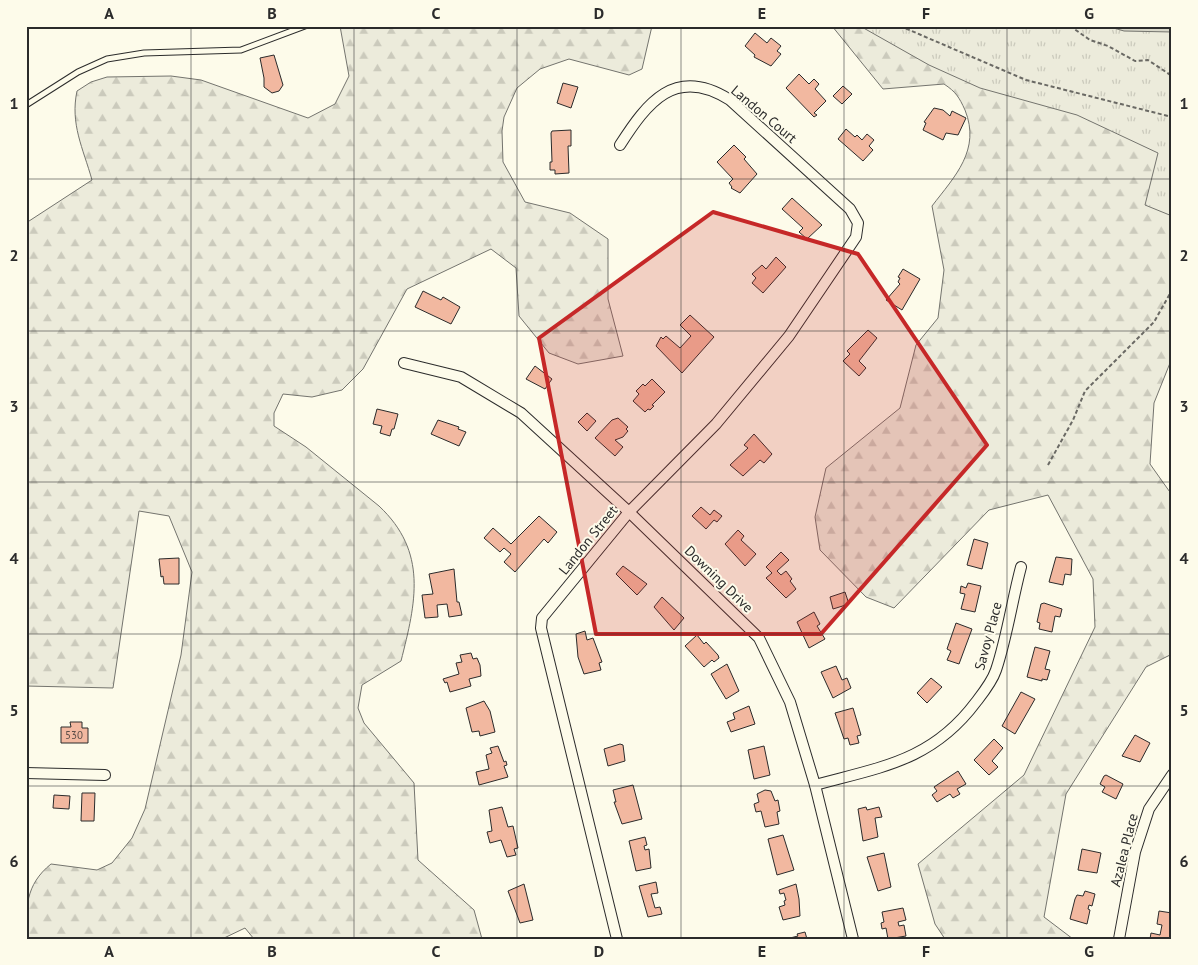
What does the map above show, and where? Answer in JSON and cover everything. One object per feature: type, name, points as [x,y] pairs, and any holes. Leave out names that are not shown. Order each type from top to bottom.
[{"type":"street","name":"Landon Court","points":[[620,145],[642,112],[656,98],[683,88],[712,91],[730,100],[772,137],[850,209],[858,223]]},
{"type":"street","name":"Landon Street","points":[[617,939],[541,622],[542,618],[629,512],[716,424],[790,336],[856,237],[858,223]]},
{"type":"street","name":"Downing Drive","points":[[404,363],[461,377],[520,413],[629,512],[759,638],[790,702],[815,785],[853,939]]},
{"type":"street","name":"Savoy Place","points":[[815,785],[899,763],[926,749],[950,732],[975,704],[995,672],[1020,567]]},
{"type":"street","points":[[26,773],[105,775]]},
{"type":"street","name":"Azalea Place","points":[[1119,939],[1135,852],[1149,809],[1172,775]]},
{"type":"lane","points":[[26,105],[78,72],[107,59],[144,53],[241,50],[305,26]]},
{"type":"path","points":[[900,26],[1026,80],[1172,117]]},
{"type":"path","points":[[1070,26],[1090,40],[1108,46],[1135,61],[1148,60],[1172,76]]},
{"type":"path","points":[[1048,465],[1073,420],[1085,390],[1154,322],[1172,290]]},
{"type":"highlighted area","points":[[713,212],[858,254],[987,445],[821,634],[596,634],[539,338]]},
{"type":"green space","points":[[340,26],[652,26],[642,69],[629,75],[569,59],[540,69],[517,88],[504,117],[502,131],[503,162],[525,202],[570,213],[608,239],[608,299],[623,356],[578,364],[549,353],[519,316],[516,268],[491,249],[407,289],[363,369],[342,390],[312,397],[283,394],[274,413],[274,426],[306,447],[379,506],[395,523],[405,541],[414,579],[414,598],[401,661],[362,685],[358,708],[364,723],[414,783],[418,860],[474,910],[482,939],[254,939],[245,928],[222,939],[26,939],[26,917],[29,898],[36,880],[42,872],[51,864],[97,870],[112,863],[132,838],[145,809],[181,655],[192,572],[169,516],[139,511],[113,688],[26,686],[26,223],[92,180],[78,136],[75,114],[77,91],[91,82],[107,77],[171,76],[201,80],[308,118],[335,104],[349,76]]},
{"type":"green space","points":[[832,26],[1107,26],[1172,32],[1172,358],[1154,403],[1150,464],[1172,495],[1172,654],[1146,667],[1066,794],[1044,917],[1073,939],[945,939],[935,924],[918,864],[1024,775],[1095,627],[1093,579],[1048,495],[989,510],[894,608],[866,597],[820,550],[815,517],[826,468],[900,408],[916,345],[938,318],[944,270],[932,206],[957,173],[968,150],[970,138],[965,110],[959,98],[952,90],[944,84],[883,89]]},
{"type":"green space","points":[[860,26],[1172,26],[1172,216],[1145,205],[1158,153],[1077,115],[980,88],[929,65]]},
{"type":"shaded area","points":[[1107,26],[1172,26],[1172,32],[1124,31]]},
{"type":"building","points":[[755,33],[767,43],[771,38],[781,46],[777,51],[781,54],[771,66],[754,57],[755,55],[745,46]]},
{"type":"building","points":[[274,55],[283,85],[279,91],[272,93],[264,87],[260,58]]},
{"type":"building","points":[[799,74],[809,84],[814,79],[819,84],[815,89],[826,101],[814,113],[817,115],[814,117],[786,88]]},
{"type":"building","points":[[563,83],[578,87],[571,108],[557,103]]},
{"type":"building","points":[[843,86],[852,94],[842,104],[833,96]]},
{"type":"building","points":[[934,108],[943,110],[950,116],[952,111],[966,118],[958,135],[946,133],[943,140],[923,130],[926,123],[924,122]]},
{"type":"building","points":[[846,129],[862,140],[867,134],[874,140],[869,146],[873,150],[863,161],[838,139]]},
{"type":"building","points":[[571,130],[571,146],[568,146],[569,173],[555,174],[555,170],[550,170],[550,162],[552,162],[551,133],[552,131]]},
{"type":"building","points":[[734,145],[746,157],[744,159],[757,174],[740,193],[731,188],[729,183],[733,179],[717,162]]},
{"type":"building","points":[[792,198],[822,225],[807,239],[799,232],[803,228],[782,209]]},
{"type":"building","points":[[776,257],[786,267],[763,293],[752,283],[756,278],[752,274],[762,265],[766,269]]},
{"type":"building","points":[[903,269],[920,279],[902,310],[886,300],[900,284],[898,282],[900,278],[898,277]]},
{"type":"building","points":[[423,291],[441,300],[443,297],[460,307],[451,324],[415,307]]},
{"type":"building","points":[[690,315],[714,337],[682,373],[656,346],[661,337],[663,339],[666,336],[680,348],[691,336],[680,325]]},
{"type":"building","points":[[868,330],[877,338],[859,361],[866,368],[859,376],[843,361],[850,354],[847,351]]},
{"type":"building","points":[[535,366],[552,379],[545,389],[526,379]]},
{"type":"building","points":[[652,379],[665,392],[652,405],[654,406],[650,410],[648,409],[645,412],[633,401],[639,394],[636,391]]},
{"type":"building","points":[[377,409],[398,414],[390,436],[380,433],[382,426],[373,424]]},
{"type":"building","points":[[587,413],[596,421],[587,431],[578,422]]},
{"type":"building","points":[[618,418],[628,427],[626,429],[628,431],[623,437],[615,440],[623,447],[615,456],[595,438],[612,420]]},
{"type":"building","points":[[438,420],[459,427],[458,429],[466,432],[459,446],[431,434]]},
{"type":"building","points":[[754,434],[772,454],[764,463],[760,460],[743,476],[730,465],[748,448],[744,445]]},
{"type":"building","points":[[701,507],[710,515],[714,510],[722,516],[717,522],[714,520],[706,529],[692,516]]},
{"type":"building","points":[[539,516],[557,532],[548,543],[544,539],[515,572],[504,562],[511,554],[504,548],[500,552],[484,538],[493,528],[511,544]]},
{"type":"building","points":[[738,530],[744,536],[741,540],[756,554],[745,566],[725,544]]},
{"type":"building","points":[[974,539],[988,543],[982,569],[967,565]]},
{"type":"building","points":[[781,552],[789,560],[777,571],[781,575],[786,571],[796,589],[786,598],[766,578],[772,573],[766,567]]},
{"type":"building","points":[[1056,557],[1072,559],[1071,575],[1065,574],[1063,585],[1049,582]]},
{"type":"building","points":[[179,558],[179,584],[164,584],[163,576],[161,577],[159,559]]},
{"type":"building","points":[[623,566],[647,584],[637,595],[616,574]]},
{"type":"building","points":[[454,569],[457,602],[459,602],[462,615],[449,617],[447,604],[437,605],[438,617],[425,618],[422,595],[433,594],[429,574]]},
{"type":"building","points":[[968,583],[981,586],[975,612],[961,609],[965,594],[960,593],[961,586],[966,588]]},
{"type":"building","points":[[845,592],[849,604],[833,609],[830,597]]},
{"type":"building","points":[[662,597],[684,618],[674,630],[654,607]]},
{"type":"building","points":[[1044,603],[1062,609],[1060,617],[1055,616],[1052,632],[1039,629],[1040,623],[1037,622],[1041,604]]},
{"type":"building","points":[[814,612],[820,624],[817,626],[825,639],[809,648],[797,622]]},
{"type":"building","points":[[956,623],[972,629],[959,664],[947,660],[951,651],[947,649]]},
{"type":"building","points":[[585,631],[587,640],[593,638],[602,662],[599,663],[601,670],[584,674],[578,657],[576,634]]},
{"type":"building","points":[[697,635],[704,644],[706,642],[719,658],[714,662],[712,660],[704,667],[685,646]]},
{"type":"building","points":[[1035,647],[1050,651],[1045,669],[1050,670],[1047,680],[1042,679],[1042,681],[1027,677]]},
{"type":"building","points":[[471,653],[473,659],[477,658],[481,676],[469,679],[471,686],[450,692],[447,682],[445,683],[443,679],[459,674],[456,663],[462,662],[460,655]]},
{"type":"building","points":[[727,664],[739,691],[726,699],[711,674]]},
{"type":"building","points":[[836,666],[842,680],[847,678],[851,688],[833,698],[821,672]]},
{"type":"building","points":[[931,678],[942,687],[927,703],[917,693]]},
{"type":"building","points":[[1021,692],[1035,699],[1015,734],[1002,726]]},
{"type":"building","points":[[484,701],[490,711],[495,732],[480,736],[479,731],[472,732],[466,708]]},
{"type":"building","points":[[749,706],[755,724],[731,732],[727,722],[735,719],[733,713]]},
{"type":"building","points":[[853,708],[861,735],[857,736],[859,743],[850,745],[848,738],[844,739],[835,713]]},
{"type":"building","points":[[70,722],[82,722],[82,728],[88,728],[88,743],[61,743],[61,727],[71,727]]},
{"type":"building","points":[[1135,735],[1150,743],[1140,762],[1122,756]]},
{"type":"building","points":[[994,739],[1003,748],[992,761],[998,767],[989,775],[974,760]]},
{"type":"building","points":[[620,744],[623,745],[625,761],[608,766],[604,749]]},
{"type":"building","points":[[498,746],[504,762],[506,761],[507,765],[504,766],[508,777],[479,785],[476,772],[489,769],[486,755],[492,753],[490,748]]},
{"type":"building","points":[[764,746],[770,775],[754,779],[748,750]]},
{"type":"building","points":[[958,771],[966,784],[957,789],[960,794],[953,798],[950,794],[937,802],[932,795],[937,791],[934,787]]},
{"type":"building","points":[[1106,775],[1123,784],[1116,799],[1102,792],[1105,787],[1100,784]]},
{"type":"building","points":[[633,785],[642,819],[622,824],[614,802],[616,802],[613,790]]},
{"type":"building","points":[[765,790],[771,791],[775,801],[778,800],[780,811],[777,812],[779,824],[765,827],[761,811],[756,812],[754,804],[759,802],[757,794]]},
{"type":"building","points":[[82,793],[95,793],[94,821],[81,821]]},
{"type":"building","points":[[54,795],[70,796],[69,809],[53,808]]},
{"type":"building","points":[[502,807],[508,827],[513,826],[518,848],[514,849],[516,855],[507,857],[501,840],[490,843],[487,832],[492,831],[489,810]]},
{"type":"building","points":[[866,807],[867,810],[879,807],[882,817],[875,818],[878,837],[863,841],[858,809]]},
{"type":"building","points":[[783,835],[794,870],[777,875],[768,839]]},
{"type":"building","points":[[645,837],[647,845],[644,846],[645,850],[649,849],[651,868],[636,871],[629,841]]},
{"type":"building","points":[[1082,849],[1101,853],[1097,873],[1078,870]]},
{"type":"building","points":[[884,853],[891,887],[878,891],[867,857]]},
{"type":"building","points":[[656,882],[658,893],[651,894],[655,908],[660,907],[662,914],[648,917],[639,886]]},
{"type":"building","points":[[524,884],[533,920],[520,923],[508,891]]},
{"type":"building","points":[[796,884],[800,916],[783,920],[779,907],[785,905],[784,901],[786,900],[784,893],[780,894],[779,890]]},
{"type":"building","points":[[1085,891],[1095,894],[1092,906],[1089,905],[1088,909],[1090,910],[1087,924],[1070,919],[1077,895],[1083,896]]},
{"type":"building","points":[[903,908],[906,920],[898,922],[899,926],[904,925],[906,936],[888,939],[886,928],[882,929],[881,923],[884,922],[882,912]]},
{"type":"building","points":[[1159,911],[1172,913],[1172,939],[1150,939],[1151,933],[1160,935],[1162,925],[1157,924]]},
{"type":"building","points":[[805,932],[807,939],[786,939],[798,936],[797,934]]}]
